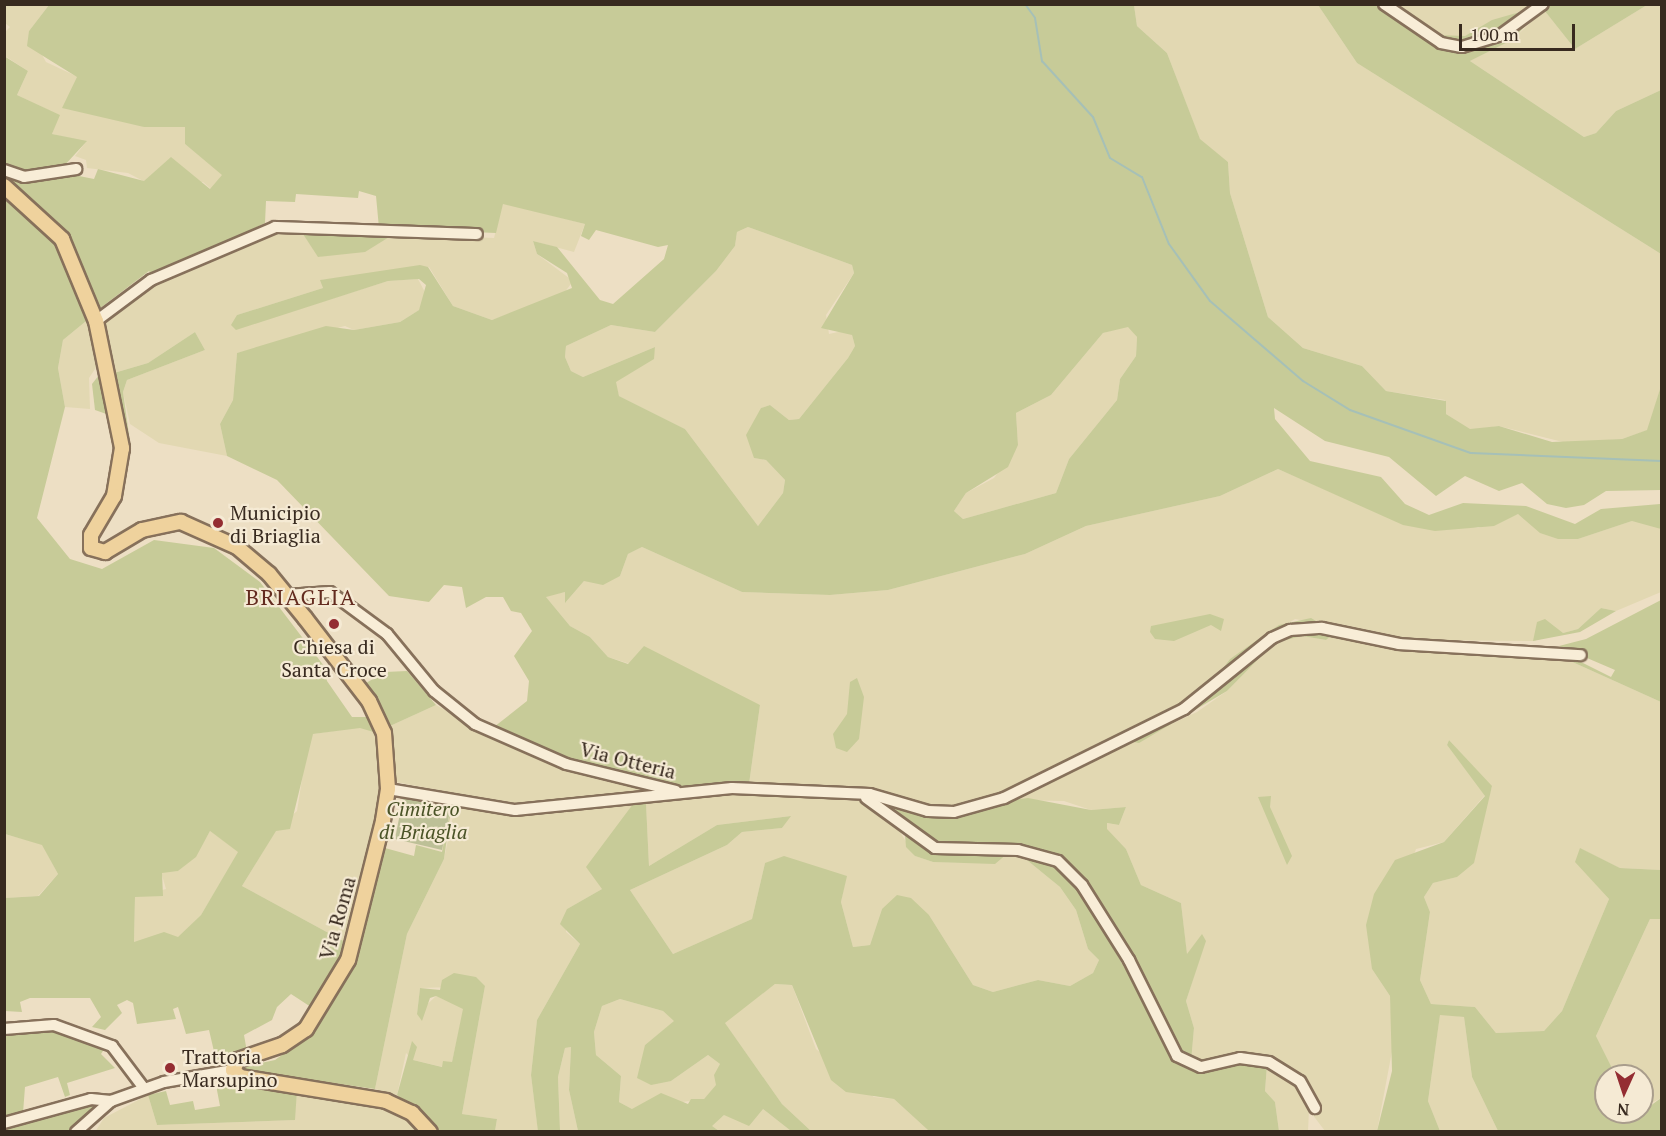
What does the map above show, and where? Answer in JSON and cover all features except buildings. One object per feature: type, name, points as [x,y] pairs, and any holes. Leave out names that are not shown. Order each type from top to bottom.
[{"type":"main road","points":[[4,186],[62,239],[96,321]]},
{"type":"main road","name":"Via Roma","points":[[96,321],[122,448],[114,496],[91,535],[91,548],[105,552],[142,530],[188,524],[252,558],[305,618],[376,711],[386,747],[388,789],[352,948],[338,980],[306,1029],[282,1045],[238,1060],[233,1070]]},
{"type":"main road","points":[[233,1070],[240,1077],[386,1101],[412,1113],[430,1131]]},
{"type":"street","points":[[1384,4],[1441,42],[1462,47],[1499,36],[1544,4]]},
{"type":"street","points":[[4,170],[24,177],[76,169]]},
{"type":"street","points":[[96,321],[151,280],[275,227],[477,234]]},
{"type":"street","name":"Via Otteria","points":[[286,595],[330,592],[387,634],[434,691],[475,724],[566,764],[682,792]]},
{"type":"street","points":[[682,792],[732,788],[852,794],[886,797],[940,813],[1004,798],[1184,709],[1272,638],[1298,628],[1399,644],[1581,655]]},
{"type":"street","name":"Via Otteria","points":[[388,789],[515,810],[682,792]]},
{"type":"street","points":[[852,794],[881,804],[910,834],[935,848],[1018,849],[1058,861],[1082,885],[1129,960],[1177,1056],[1201,1067],[1240,1058],[1269,1062],[1300,1081],[1315,1108]]},
{"type":"street","points":[[4,1029],[54,1025],[112,1046],[143,1087]]},
{"type":"street","name":"Via Roma","points":[[4,1123],[91,1099],[111,1101],[143,1087],[233,1070]]},
{"type":"street","points":[[76,1131],[111,1101]]},
{"type":"shaded area","points":[[5,5],[49,5],[29,31],[46,62],[78,77],[144,127],[185,127],[185,144],[223,175],[211,189],[203,182],[145,182],[128,173],[87,168],[86,160],[75,156],[86,142],[52,134],[59,115],[17,95],[28,71],[5,56],[4,33],[10,27],[5,23]]},
{"type":"shaded area","points":[[1134,5],[1318,5],[1357,63],[1661,254],[1661,386],[1648,430],[1622,439],[1567,443],[1499,426],[1470,430],[1446,414],[1445,400],[1386,391],[1362,366],[1303,348],[1268,317],[1230,193],[1228,162],[1200,140],[1167,53],[1137,26]]},
{"type":"shaded area","points":[[1392,5],[1534,5],[1465,36],[1446,37]]},
{"type":"shaded area","points":[[1647,5],[1661,5],[1661,90],[1616,111],[1596,133],[1584,137],[1470,61],[1512,40],[1544,10],[1575,49]]},
{"type":"shaded area","points":[[503,203],[585,224],[574,252],[533,241],[537,254],[573,281],[562,296],[492,320],[453,306],[429,267],[321,280],[323,288],[237,315],[236,329],[388,281],[418,279],[427,296],[419,310],[400,322],[354,330],[345,326],[237,353],[233,400],[220,424],[227,456],[159,443],[130,424],[123,392],[127,380],[205,350],[195,332],[148,363],[114,373],[103,319],[151,286],[276,231],[301,231],[319,257],[394,234],[494,238]]},
{"type":"shaded area","points":[[748,227],[852,265],[854,273],[826,315],[829,334],[847,330],[852,335],[855,346],[848,358],[799,419],[789,420],[770,405],[761,408],[754,458],[766,460],[785,480],[783,493],[758,526],[685,429],[619,396],[615,382],[653,359],[655,347],[583,377],[571,371],[565,357],[566,346],[611,325],[655,332],[716,271],[735,246],[737,232]]},
{"type":"shaded area","points":[[91,317],[101,360],[89,378],[90,409],[65,407],[58,368],[63,340]]},
{"type":"shaded area","points":[[1128,326],[1137,337],[1136,356],[1120,379],[1117,400],[1069,459],[1056,493],[963,519],[954,511],[966,493],[994,478],[1018,445],[1016,413],[1051,395],[1103,333]]},
{"type":"shaded area","points":[[1278,469],[1374,511],[1478,528],[1518,514],[1578,539],[1632,521],[1645,522],[1661,529],[1661,592],[1616,611],[1601,608],[1578,629],[1533,641],[1412,640],[1295,619],[1230,659],[1201,693],[999,795],[944,808],[881,791],[749,784],[760,705],[608,657],[590,637],[570,626],[545,596],[565,592],[566,602],[584,581],[620,576],[628,554],[642,547],[742,592],[830,595],[888,590],[1025,554],[1086,526],[1220,496]]},
{"type":"shaded area","points":[[1332,635],[1408,650],[1568,660],[1661,702],[1661,870],[1620,868],[1581,849],[1576,862],[1609,899],[1562,1011],[1544,1031],[1496,1033],[1475,1007],[1431,1004],[1420,980],[1430,912],[1424,897],[1433,883],[1457,877],[1492,787],[1449,740],[1447,745],[1485,795],[1444,842],[1416,849],[1372,969],[1390,996],[1393,1046],[1377,1131],[1325,1131],[1309,1110],[1308,1131],[1279,1131],[1275,1102],[1265,1091],[1267,1065],[1297,1074],[1273,1059],[1191,1062],[1194,1028],[1186,1001],[1205,941],[1187,956],[1181,903],[1141,885],[1126,849],[1106,829],[1106,823],[1119,825],[1126,807],[1091,810],[1064,801],[1011,800],[1197,712],[1227,691],[1274,642],[1302,636],[1326,640]]},
{"type":"shaded area","points":[[436,705],[485,732],[657,790],[522,806],[396,782],[390,726]]},
{"type":"shaded area","points":[[360,727],[377,733],[382,797],[347,943],[242,886],[276,830],[297,811],[308,741],[313,734]]},
{"type":"shaded area","points":[[710,792],[862,801],[890,816],[915,856],[933,862],[980,863],[1017,852],[1060,887],[1076,910],[1088,949],[1099,960],[1093,973],[1070,986],[1038,980],[993,992],[973,985],[929,915],[882,909],[870,945],[853,947],[841,902],[846,876],[765,863],[752,919],[673,954],[630,890],[727,845],[742,832],[782,828],[790,816],[717,825],[649,866],[646,803]]},
{"type":"shaded area","points":[[456,802],[536,812],[633,804],[623,819],[602,889],[567,909],[566,932],[580,944],[537,1020],[531,1075],[538,1131],[495,1131],[497,1119],[462,1114],[485,986],[420,988],[417,1014],[436,996],[464,1008],[452,1062],[443,1067],[413,1060],[406,1053],[397,1095],[375,1089],[407,934],[444,859]]},
{"type":"shaded area","points":[[210,831],[239,852],[201,915],[178,938],[134,942],[135,897],[166,889],[161,872],[178,871],[195,857]]},
{"type":"shaded area","points":[[4,834],[42,844],[58,874],[38,896],[5,898]]},
{"type":"shaded area","points":[[1650,919],[1661,919],[1661,1098],[1654,1102],[1654,1064],[1610,1064],[1596,1036]]},
{"type":"shaded area","points":[[775,984],[792,985],[816,1049],[874,1097],[894,1099],[929,1131],[811,1131],[782,1104],[724,1022]]},
{"type":"shaded area","points":[[620,999],[663,1011],[675,1021],[645,1045],[671,1081],[708,1055],[720,1064],[717,1085],[704,1099],[632,1109],[619,1102],[621,1076],[596,1055],[594,1032],[602,1006]]},
{"type":"shaded area","points":[[1440,1014],[1464,1017],[1472,1077],[1498,1131],[1440,1131],[1428,1101]]},
{"type":"shaded area","points":[[571,1047],[569,1090],[578,1131],[547,1132],[560,1130],[558,1077],[565,1048]]},
{"type":"shaded area","points":[[297,1090],[397,1107],[425,1132],[95,1132],[104,1118],[148,1095],[157,1125],[294,1120]]},
{"type":"shaded area","points":[[763,1109],[791,1131],[719,1131],[711,1126],[724,1115]]},
{"type":"green space","points":[[49,5],[1134,5],[1137,26],[1167,53],[1200,139],[1228,162],[1230,193],[1268,317],[1303,348],[1362,366],[1386,391],[1446,401],[1446,414],[1470,429],[1499,426],[1552,442],[1622,439],[1647,430],[1661,386],[1661,490],[1606,491],[1584,505],[1566,508],[1547,504],[1522,483],[1499,491],[1465,476],[1436,496],[1389,457],[1325,441],[1274,408],[1275,419],[1310,461],[1381,477],[1405,504],[1429,515],[1463,503],[1526,506],[1575,524],[1601,509],[1660,504],[1661,529],[1632,521],[1578,539],[1558,539],[1540,533],[1518,514],[1494,526],[1435,531],[1403,525],[1278,469],[1220,496],[1086,526],[1025,554],[888,590],[830,595],[742,592],[642,547],[628,554],[620,576],[603,585],[584,581],[565,603],[565,592],[546,597],[570,626],[590,637],[608,657],[628,664],[644,646],[760,705],[749,784],[686,787],[565,758],[494,727],[527,701],[529,681],[514,656],[532,631],[521,613],[511,611],[503,597],[486,597],[466,608],[462,587],[444,585],[429,602],[389,596],[277,480],[227,456],[220,424],[233,400],[237,353],[326,326],[354,330],[400,322],[419,310],[426,285],[419,279],[388,281],[236,330],[231,325],[237,315],[323,288],[320,280],[420,265],[428,267],[453,306],[492,320],[572,288],[567,273],[537,254],[533,241],[557,247],[600,300],[613,304],[664,259],[668,245],[658,247],[596,230],[589,240],[581,236],[585,224],[503,204],[496,233],[379,228],[376,196],[359,191],[358,198],[296,194],[295,202],[266,201],[265,223],[154,277],[149,271],[99,309],[65,235],[4,175],[23,182],[69,174],[94,179],[98,169],[144,181],[171,157],[210,189],[222,175],[185,144],[185,127],[144,127],[62,108],[77,77],[27,46],[29,31]],"holes":[[[748,227],[852,265],[854,273],[821,328],[852,335],[855,346],[848,358],[799,419],[789,420],[770,405],[761,408],[746,435],[754,458],[766,460],[785,480],[783,493],[758,526],[685,429],[619,396],[616,382],[654,359],[655,347],[583,377],[571,371],[565,357],[566,346],[611,325],[655,332],[716,271],[735,246],[737,232]],[[1128,327],[1137,337],[1136,356],[1120,379],[1117,400],[1069,459],[1056,493],[963,519],[954,511],[966,493],[1008,467],[1018,445],[1016,413],[1051,395],[1103,333]]]},
{"type":"green space","points":[[1318,5],[1376,5],[1454,51],[1467,52],[1504,39],[1528,23],[1512,40],[1470,61],[1584,137],[1596,133],[1616,111],[1661,90],[1661,254],[1357,63]]},
{"type":"green space","points":[[1550,5],[1647,5],[1575,49],[1544,10]]},
{"type":"green space","points":[[1527,10],[1490,36],[1465,42],[1436,35],[1465,36],[1492,20]]},
{"type":"green space","points":[[4,56],[28,71],[17,95],[60,115],[52,134],[87,141],[63,167],[25,173],[5,166]]},
{"type":"green space","points":[[5,191],[61,244],[91,317],[63,340],[58,368],[65,407],[37,518],[70,559],[102,569],[154,540],[214,548],[260,582],[324,666],[327,681],[352,717],[369,717],[377,733],[360,728],[313,734],[290,829],[276,831],[242,886],[347,943],[314,1009],[291,994],[277,1007],[272,1020],[244,1035],[247,1052],[216,1060],[209,1030],[186,1034],[178,1007],[173,1009],[176,1019],[137,1024],[133,1003],[127,1000],[117,1005],[122,1013],[105,1030],[92,1027],[101,1017],[90,998],[30,998],[20,1002],[22,1012],[5,1011],[5,898],[39,896],[58,874],[42,845],[5,834]],"holes":[[[210,831],[238,852],[201,915],[178,937],[164,932],[134,942],[135,897],[163,896],[162,873],[178,871],[196,857]]]},
{"type":"green space","points":[[301,231],[394,234],[365,252],[318,257]]},
{"type":"green space","points":[[195,332],[205,350],[127,380],[123,392],[130,442],[123,479],[123,421],[114,373],[148,363]]},
{"type":"green space","points":[[103,370],[115,417],[95,410],[92,384]]},
{"type":"green space","points":[[1661,600],[1661,702],[1568,660],[1472,652],[1571,657],[1611,677],[1615,670],[1559,646],[1586,639]]},
{"type":"green space","points":[[1601,608],[1616,611],[1580,632],[1533,641],[1537,622],[1545,619],[1563,633],[1578,629]]},
{"type":"green space","points":[[1210,614],[1224,619],[1221,631],[1211,625],[1174,641],[1155,639],[1150,632],[1151,626]]},
{"type":"green space","points":[[1311,618],[1321,624],[1297,623],[1273,631],[1215,678],[1230,659],[1279,625]]},
{"type":"green space","points":[[1315,632],[1332,635],[1326,640],[1302,636],[1274,643],[1227,691],[1139,743],[1129,741],[1193,708],[1258,652],[1286,634]]},
{"type":"green space","points":[[407,671],[436,705],[390,726],[366,683],[385,672]]},
{"type":"green space","points":[[857,678],[864,697],[859,739],[847,752],[836,748],[833,734],[847,714],[850,682]]},
{"type":"green space","points":[[1449,740],[1492,786],[1474,863],[1457,877],[1433,883],[1424,897],[1430,912],[1420,980],[1431,1004],[1475,1007],[1496,1033],[1544,1031],[1562,1011],[1609,899],[1575,862],[1580,848],[1620,868],[1661,870],[1661,919],[1650,919],[1596,1036],[1610,1064],[1594,1064],[1594,1124],[1654,1124],[1654,1103],[1661,1098],[1661,1131],[1498,1131],[1472,1077],[1464,1017],[1440,1015],[1428,1101],[1440,1131],[1377,1131],[1392,1071],[1390,996],[1372,969],[1366,925],[1374,894],[1395,860],[1444,842],[1485,796],[1447,745]]},
{"type":"green space","name":"Cimitero di Briaglia","points":[[404,793],[452,801],[442,850],[395,839]]},
{"type":"green space","points":[[1271,796],[1270,807],[1292,856],[1287,865],[1258,797]]},
{"type":"green space","points":[[1028,798],[1091,810],[1126,807],[1119,825],[1107,823],[1107,829],[1126,849],[1141,885],[1181,903],[1187,954],[1202,934],[1206,941],[1186,1001],[1194,1028],[1191,1062],[1174,1043],[1134,961],[1082,880],[1057,854],[1021,846],[929,842],[883,800],[916,812]]},
{"type":"green space","points":[[452,802],[444,859],[407,934],[375,1089],[242,1070],[246,1062],[247,1066],[275,1060],[310,1035],[353,966],[385,848],[414,856],[416,845],[442,852]]},
{"type":"green space","points":[[646,803],[649,866],[717,825],[791,816],[782,828],[742,832],[727,845],[630,890],[673,954],[752,919],[765,863],[784,856],[847,876],[841,902],[853,947],[870,945],[882,909],[897,895],[911,898],[929,915],[973,985],[993,992],[1038,980],[1070,986],[1093,973],[1099,960],[1088,949],[1076,910],[1060,887],[1017,852],[1049,859],[1079,890],[1181,1064],[1207,1070],[1243,1062],[1267,1065],[1265,1091],[1275,1102],[1279,1131],[929,1131],[894,1099],[846,1092],[831,1080],[792,985],[775,984],[725,1023],[782,1104],[811,1131],[791,1131],[763,1109],[749,1126],[724,1115],[712,1126],[719,1131],[578,1131],[569,1090],[571,1047],[565,1048],[558,1077],[560,1130],[538,1132],[531,1075],[537,1020],[580,944],[560,924],[567,909],[602,889],[586,867],[633,804]],"holes":[[[620,999],[663,1011],[674,1021],[645,1045],[637,1078],[651,1085],[671,1081],[708,1055],[720,1064],[714,1075],[716,1085],[704,1099],[691,1099],[688,1104],[661,1093],[632,1109],[619,1102],[621,1076],[596,1055],[594,1032],[602,1006]]]},
{"type":"green space","points":[[905,835],[934,851],[1008,853],[995,864],[933,862],[915,856],[906,847]]},
{"type":"green space","points":[[454,973],[476,977],[485,986],[462,1114],[497,1119],[495,1131],[438,1131],[397,1095],[412,1041],[417,1047],[413,1060],[442,1067],[443,1061],[452,1062],[463,1009],[436,996],[430,998],[422,1021],[417,1014],[420,988],[440,990],[442,980]]},
{"type":"green space","points":[[54,1028],[106,1046],[101,1054],[115,1068],[67,1083],[70,1095],[65,1097],[58,1077],[25,1087],[23,1113],[5,1118],[5,1032]]},
{"type":"green space","points":[[230,1083],[297,1090],[295,1120],[157,1125],[148,1095],[166,1091],[170,1105],[193,1101],[195,1110],[220,1106],[216,1085]]},
{"type":"green space","points":[[94,1102],[99,1110],[71,1131],[5,1132],[5,1126]]},
{"type":"waterway","points":[[1025,4],[1035,18],[1042,61],[1093,117],[1110,158],[1142,177],[1169,244],[1210,301],[1303,381],[1350,410],[1471,453],[1662,461]]},
{"type":"place","name":"Municipio di Briaglia","points":[[218,523]]},
{"type":"place","name":"Chiesa di Santa Croce","points":[[334,624]]},
{"type":"place","name":"Trattoria Marsupino","points":[[170,1068]]},
{"type":"district","name":"BRIAGLIA","points":[[301,597]]}]
